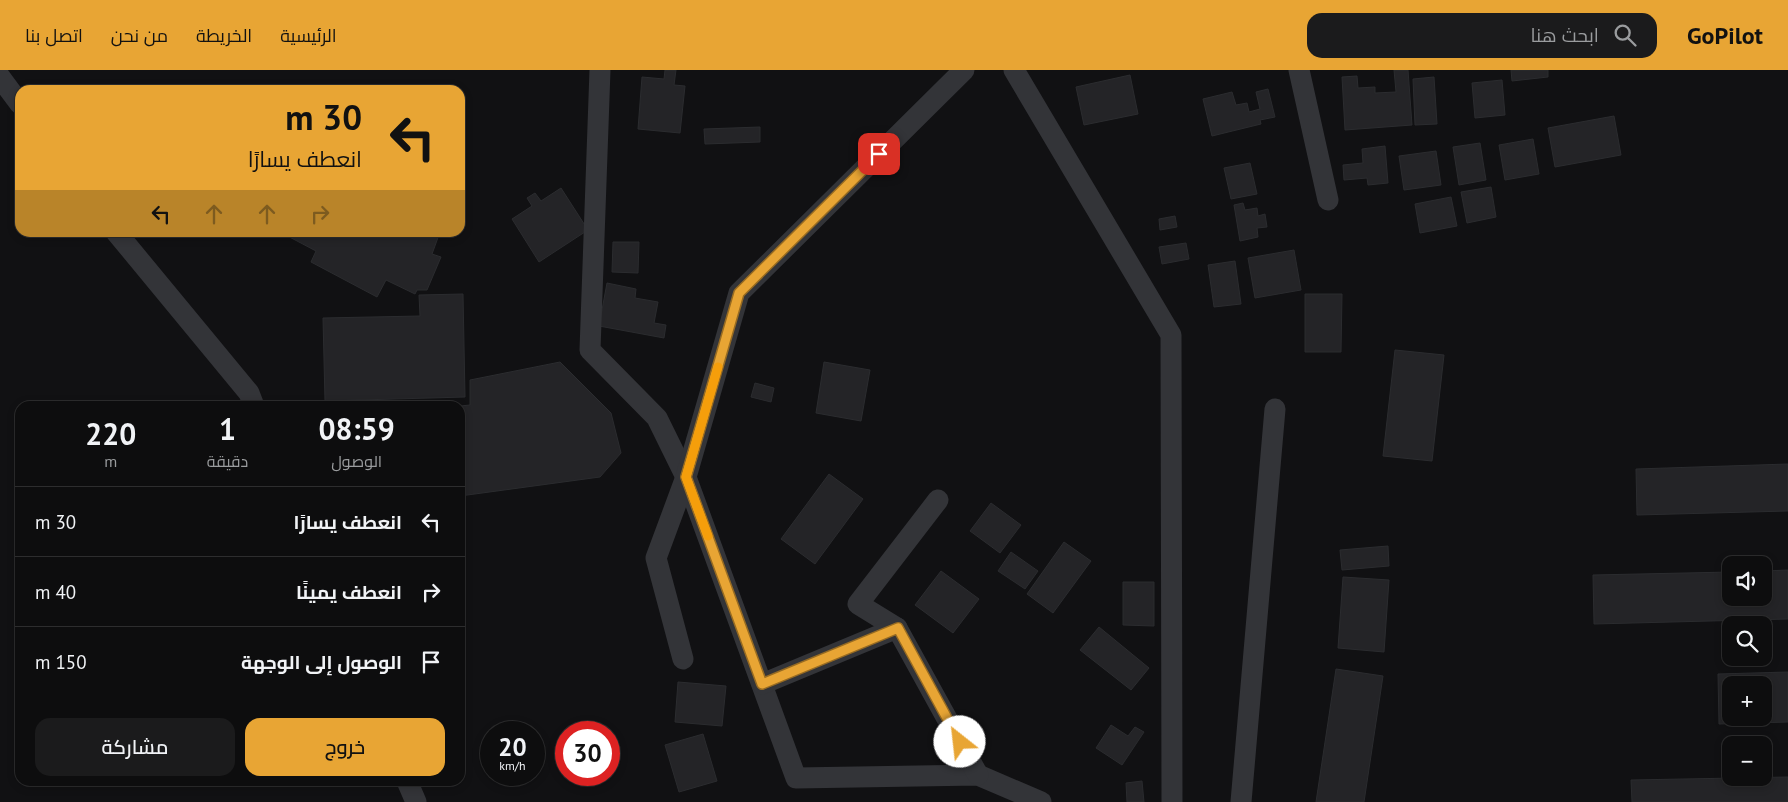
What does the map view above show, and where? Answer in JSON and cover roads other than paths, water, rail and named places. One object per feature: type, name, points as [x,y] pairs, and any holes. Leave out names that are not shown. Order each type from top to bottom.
[{"type":"street","points":[[600,70],[590,350],[657,418],[686,477],[796,778],[978,775],[1041,802]]},
{"type":"street","points":[[683,660],[656,558],[686,477],[739,293],[964,70]]},
{"type":"street","points":[[1014,70],[1171,335],[1172,802]]},
{"type":"street","points":[[1299,70],[1328,200]]},
{"type":"street","points":[[0,77],[15,97]]},
{"type":"street","points":[[120,237],[249,394],[252,401]]},
{"type":"street","points":[[1241,802],[1275,409]]},
{"type":"street","points":[[938,500],[858,604],[898,628],[978,775]]},
{"type":"street","points":[[762,684],[898,628]]},
{"type":"street","points":[[409,786],[416,802]]}]
